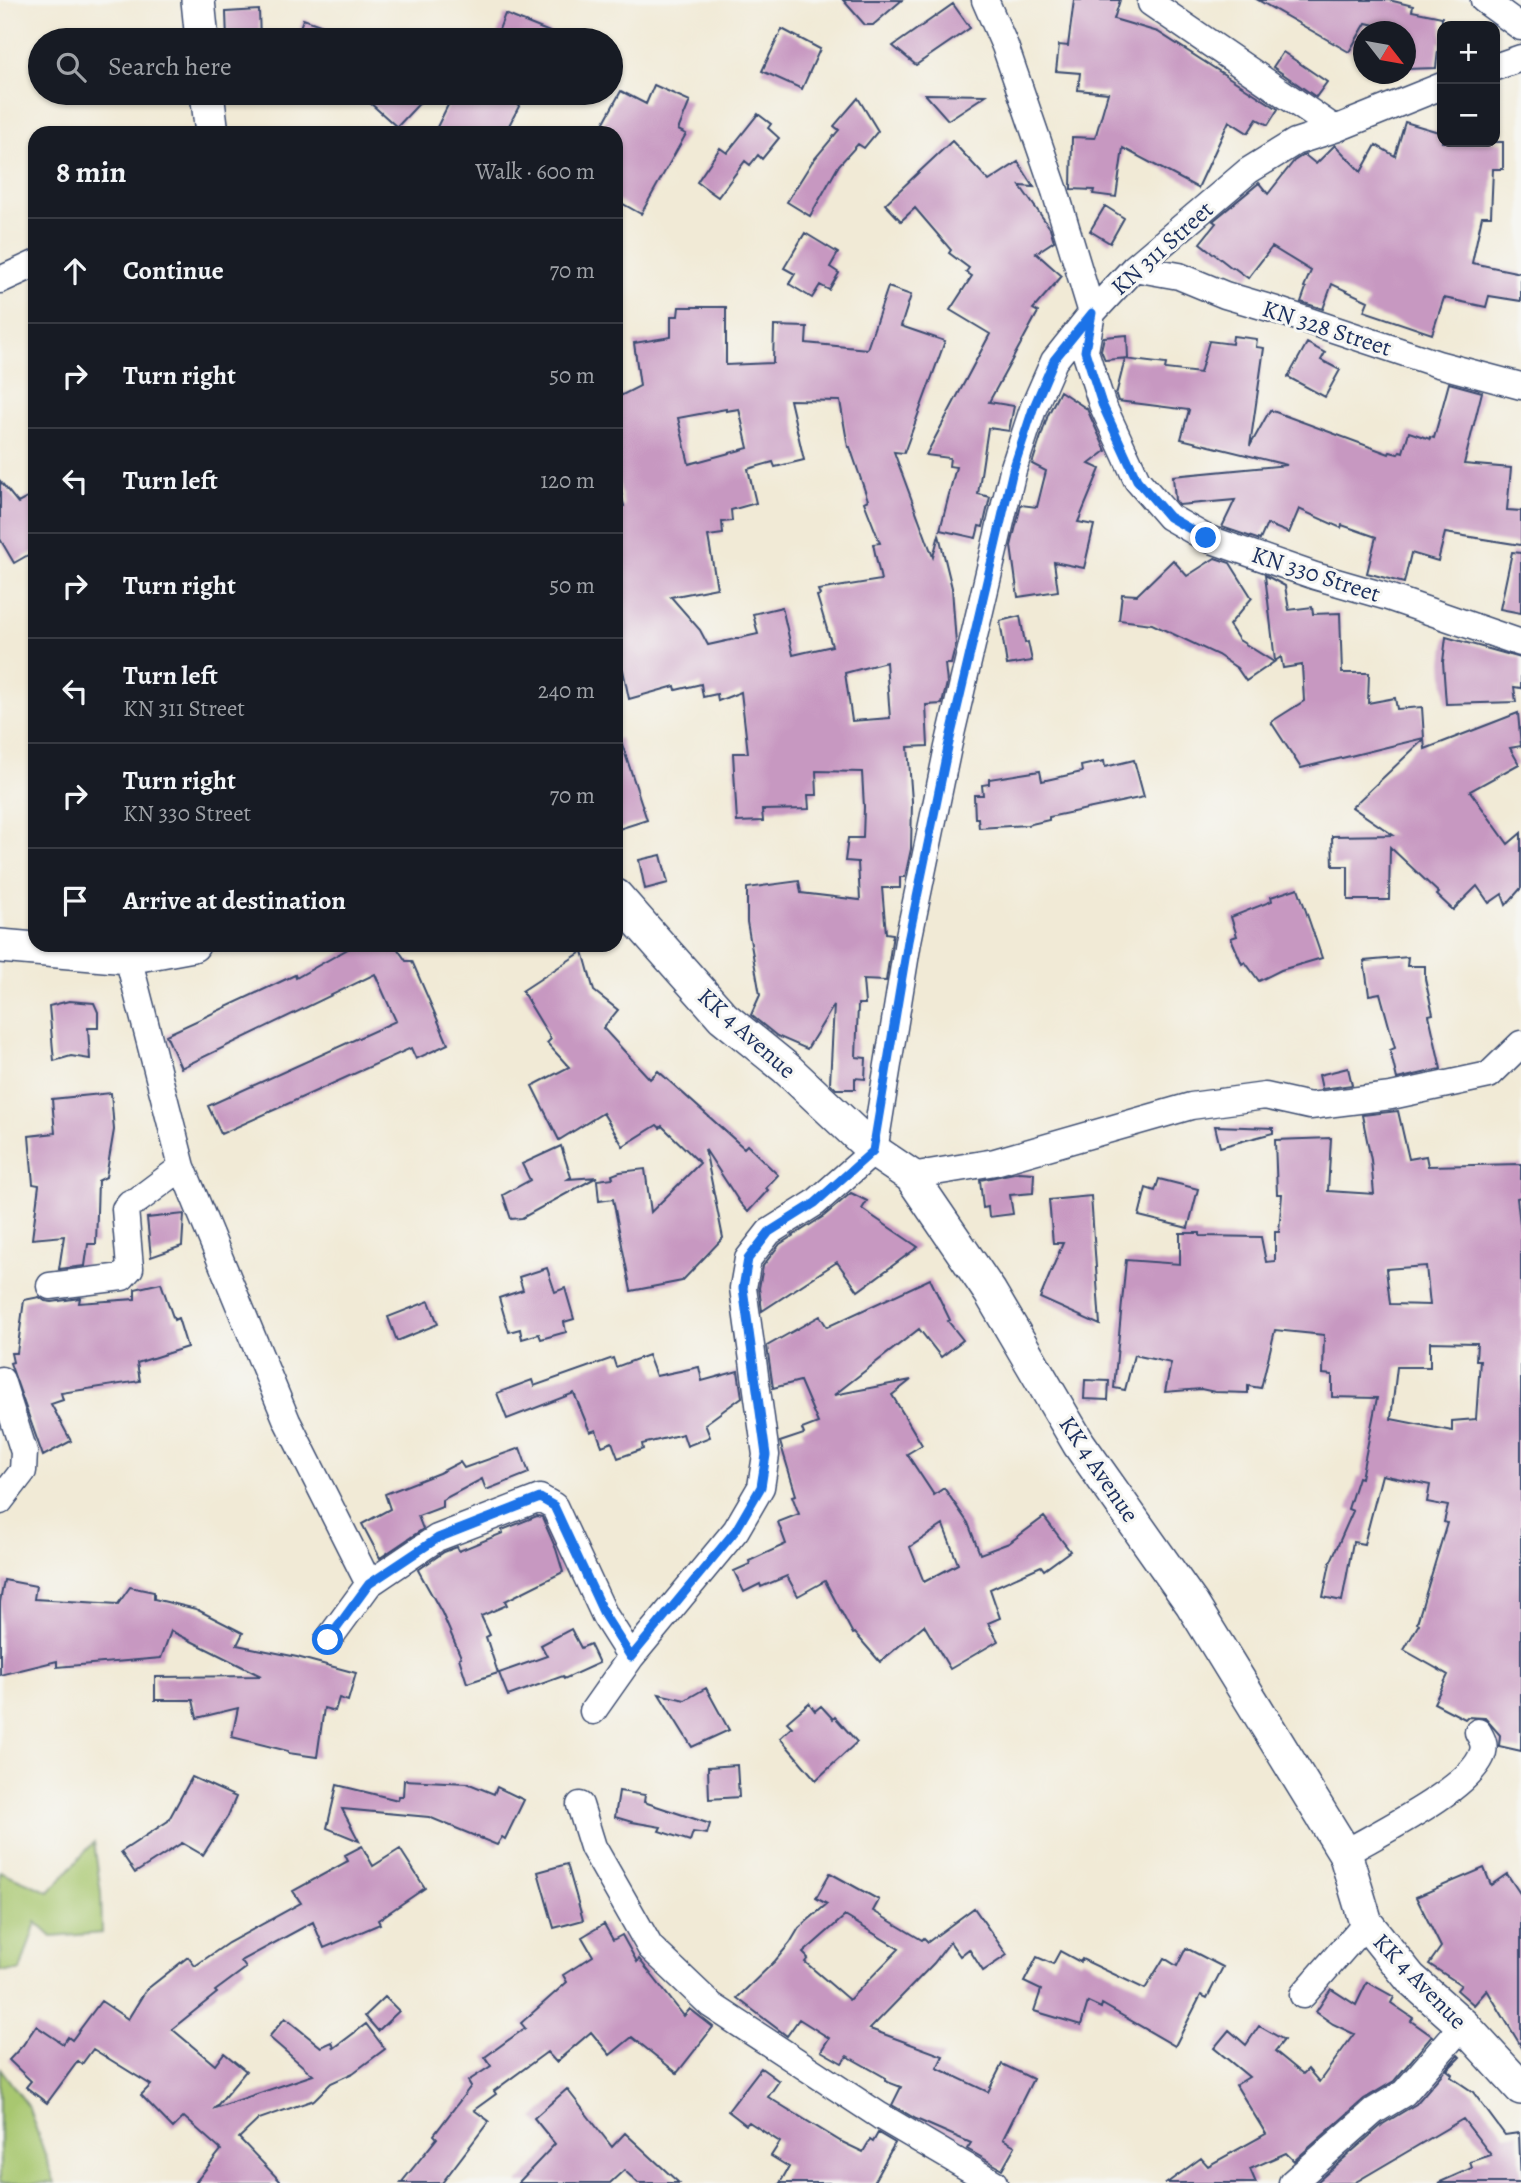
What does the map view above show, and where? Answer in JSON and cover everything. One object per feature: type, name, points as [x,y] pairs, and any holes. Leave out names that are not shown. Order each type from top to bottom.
[{"type":"main road","points":[[198,0],[201,28]]},
{"type":"main road","points":[[208,105],[211,126]]},
{"type":"main road","name":"KK 4 Avenue","points":[[623,904],[723,1017],[786,1068],[873,1151],[911,1177],[990,1292],[1080,1444],[1192,1604],[1345,1853],[1366,1923],[1410,1978],[1463,2025],[1521,2088]]},
{"type":"main road","points":[[0,946],[28,948]]},
{"type":"main road","points":[[70,952],[128,957],[155,952]]},
{"type":"street","points":[[985,0],[1005,46],[1055,191],[1092,313]]},
{"type":"street","points":[[1484,0],[1521,27]]},
{"type":"street","points":[[1151,4],[1335,130]]},
{"type":"street","points":[[1500,65],[1521,58]]},
{"type":"street","name":"KN 311 Street","points":[[873,1151],[908,941],[948,747],[1013,470],[1033,409],[1054,360],[1092,313],[1134,268],[1248,171],[1295,142],[1335,130],[1437,88]]},
{"type":"street","points":[[0,280],[28,267]]},
{"type":"street","name":"KN 328 Street","points":[[1134,268],[1178,276],[1226,295],[1438,364],[1521,386]]},
{"type":"street","name":"KN 330 Street","points":[[1092,313],[1085,351],[1102,404],[1137,480],[1169,517],[1206,538],[1521,643]]},
{"type":"street","points":[[128,957],[182,1167],[288,1421],[369,1584]]},
{"type":"street","points":[[911,1177],[995,1162],[1191,1106],[1265,1096],[1310,1106],[1391,1096],[1489,1075],[1521,1044]]},
{"type":"street","points":[[593,1711],[631,1657],[736,1530],[761,1487],[766,1455],[743,1288],[748,1259],[769,1232],[815,1203],[873,1151]]},
{"type":"street","points":[[50,1286],[121,1277],[130,1268],[125,1209],[182,1167]]},
{"type":"street","points":[[0,1501],[23,1471],[24,1452],[1,1380]]},
{"type":"street","points":[[328,1640],[369,1584],[438,1538],[540,1498],[554,1506],[605,1616],[631,1657]]},
{"type":"street","points":[[1345,1853],[1434,1801],[1461,1781],[1475,1766],[1483,1751],[1483,1740],[1478,1732]]},
{"type":"street","points":[[580,1805],[593,1847],[650,1947],[711,2005],[880,2116],[994,2183]]},
{"type":"street","points":[[1303,1995],[1366,1923]]},
{"type":"street","points":[[1292,2183],[1374,2111],[1404,2093],[1463,2025]]},
{"type":"green space","points":[[94,1842],[101,1893],[102,1933],[52,1937],[36,1922],[20,1971],[0,1971],[0,1871],[49,1892]]},
{"type":"green space","points":[[0,2068],[28,2106],[55,2183],[0,2183]]},
{"type":"building","points":[[843,0],[902,0],[873,25],[865,25]]},
{"type":"building","points":[[1074,0],[1120,0],[1114,19],[1158,32],[1278,109],[1268,125],[1257,119],[1248,133],[1229,121],[1198,188],[1123,148],[1116,197],[1093,194],[1094,190],[1071,189],[1072,137],[1095,138],[1108,93],[1078,90],[1080,73],[1056,71],[1059,45],[1068,46]]},
{"type":"building","points":[[1258,0],[1389,0],[1413,6],[1412,11],[1442,17],[1442,21],[1437,21],[1436,68],[1416,69],[1416,21],[1353,21],[1353,45],[1349,52]]},
{"type":"building","points":[[953,4],[970,28],[916,65],[893,46]]},
{"type":"building","points":[[259,10],[260,28],[227,28],[226,12]]},
{"type":"building","points":[[505,14],[540,28],[500,28]]},
{"type":"building","points":[[303,19],[329,28],[300,28]]},
{"type":"building","points":[[782,29],[820,49],[802,89],[762,71]]},
{"type":"building","points":[[1283,52],[1327,82],[1316,97],[1273,67]]},
{"type":"building","points":[[654,85],[690,101],[678,130],[686,134],[641,214],[623,204],[623,126],[602,126],[613,105],[623,105],[623,92],[646,104]]},
{"type":"building","points":[[925,94],[986,95],[948,120]]},
{"type":"building","points":[[858,98],[878,131],[864,148],[858,144],[839,165],[810,216],[787,202],[812,162],[839,130],[834,126]]},
{"type":"building","points":[[372,105],[418,105],[396,126]]},
{"type":"building","points":[[448,105],[520,105],[509,126],[438,126]]},
{"type":"building","points":[[758,114],[771,124],[768,128],[779,138],[762,159],[758,155],[750,165],[745,161],[718,197],[697,182],[720,148],[727,153]]},
{"type":"building","points":[[1405,122],[1437,132],[1437,147],[1500,147],[1500,142],[1503,142],[1503,169],[1493,169],[1491,216],[1482,216],[1472,263],[1521,273],[1521,301],[1489,296],[1486,307],[1444,298],[1432,334],[1364,311],[1368,301],[1332,284],[1323,309],[1301,302],[1311,271],[1272,247],[1248,278],[1200,243],[1216,223],[1213,221],[1259,183],[1268,194],[1294,161],[1302,156],[1305,155],[1316,164],[1335,145],[1361,172],[1376,145],[1395,156]]},
{"type":"building","points":[[952,141],[989,181],[1018,162],[1034,187],[1020,186],[1050,228],[1054,241],[1036,253],[1062,276],[1033,309],[1038,312],[989,402],[1014,406],[1009,431],[988,428],[978,494],[990,497],[983,527],[979,526],[976,538],[940,530],[956,467],[949,466],[950,458],[926,455],[990,334],[950,310],[972,276],[966,272],[969,268],[949,253],[951,250],[915,208],[901,221],[885,204]]},
{"type":"building","points":[[1105,206],[1124,218],[1110,243],[1090,231]]},
{"type":"building","points":[[805,233],[838,253],[830,267],[839,273],[829,290],[820,285],[812,298],[789,284],[795,274],[784,268]]},
{"type":"building","points":[[888,287],[911,295],[901,326],[945,341],[904,453],[894,452],[933,557],[939,535],[952,588],[956,644],[951,664],[945,664],[947,683],[942,704],[926,705],[928,746],[908,747],[912,801],[911,849],[905,877],[900,877],[900,888],[882,888],[886,933],[893,934],[886,981],[863,980],[865,1004],[858,1004],[856,1057],[866,1058],[865,1079],[855,1078],[855,1089],[836,1089],[830,1083],[834,1005],[807,1049],[777,1036],[751,1015],[760,995],[747,922],[747,888],[799,881],[801,893],[860,900],[858,862],[845,861],[848,838],[863,838],[862,772],[816,771],[817,795],[808,795],[809,809],[762,810],[763,821],[737,822],[733,753],[748,753],[741,692],[718,701],[717,694],[703,697],[701,684],[676,690],[675,686],[629,699],[623,670],[623,394],[640,386],[634,343],[671,337],[671,316],[678,316],[679,307],[726,307],[726,365],[773,363],[774,326],[807,327],[806,343],[867,349]],"holes":[[[790,400],[840,401],[848,447],[868,500],[864,502],[880,543],[873,544],[881,580],[818,590],[820,595],[817,596],[832,646],[793,655],[782,607],[753,614],[758,634],[708,645],[700,630],[671,597],[717,588],[708,536],[723,534],[722,522],[732,521],[731,510],[756,503],[748,469],[773,462],[775,467],[804,460]],[[739,409],[748,448],[689,464],[678,418]],[[886,662],[890,718],[852,721],[845,673]]]},
{"type":"building","points":[[1127,335],[1128,358],[1105,360],[1101,350],[1104,337]]},
{"type":"building","points":[[1233,336],[1257,339],[1256,347],[1264,348],[1250,446],[1270,410],[1389,454],[1398,454],[1403,452],[1409,432],[1434,438],[1449,383],[1482,392],[1464,464],[1511,468],[1507,510],[1521,511],[1521,545],[1445,533],[1438,561],[1411,553],[1404,583],[1367,573],[1376,537],[1342,525],[1341,528],[1299,509],[1289,533],[1267,524],[1260,540],[1222,527],[1235,500],[1179,505],[1175,500],[1173,476],[1287,465],[1181,439],[1189,410],[1118,401],[1116,395],[1125,359],[1166,364],[1165,369],[1200,373],[1209,341],[1232,344]]},
{"type":"building","points":[[1307,343],[1325,353],[1321,360],[1340,370],[1325,397],[1288,377]]},
{"type":"building","points":[[1060,391],[1087,409],[1106,451],[1089,464],[1100,469],[1078,522],[1094,525],[1084,568],[1054,562],[1058,591],[1018,597],[1011,546],[1021,505],[1037,507],[1046,471],[1032,464],[1048,415]]},
{"type":"building","points":[[0,481],[18,503],[28,498],[28,555],[14,563],[0,539]]},
{"type":"building","points":[[1512,552],[1521,553],[1521,613],[1500,609]]},
{"type":"building","points":[[1215,558],[1230,563],[1252,598],[1229,625],[1239,640],[1274,662],[1246,681],[1237,668],[1218,655],[1152,624],[1119,620],[1122,594],[1137,595],[1173,560],[1187,576]]},
{"type":"building","points":[[1265,575],[1285,586],[1289,610],[1312,607],[1313,614],[1340,613],[1342,673],[1369,673],[1368,703],[1395,698],[1397,709],[1422,707],[1424,738],[1301,768],[1271,722],[1304,701],[1302,665],[1283,668],[1281,657],[1275,661]]},
{"type":"building","points":[[1020,616],[1025,643],[1028,642],[1032,661],[1007,665],[1000,621]]},
{"type":"building","points":[[1446,637],[1521,658],[1521,688],[1514,687],[1516,702],[1446,704],[1443,662]]},
{"type":"building","points":[[1518,713],[1521,746],[1510,748],[1519,764],[1470,791],[1508,844],[1521,833],[1521,888],[1506,905],[1502,894],[1489,903],[1477,886],[1453,910],[1437,895],[1439,893],[1390,847],[1389,900],[1348,900],[1348,866],[1333,866],[1332,836],[1393,835],[1352,807],[1424,739],[1425,749]]},
{"type":"building","points":[[623,747],[647,820],[623,828]]},
{"type":"building","points":[[1134,760],[1144,797],[1049,817],[1049,820],[1027,825],[979,828],[978,818],[975,818],[974,795],[983,795],[982,785],[989,784],[989,779],[1040,771],[1042,781],[1082,772],[1081,766],[1104,761],[1105,767]]},
{"type":"building","points":[[661,855],[668,883],[645,889],[639,860]]},
{"type":"building","points":[[1298,888],[1322,958],[1281,970],[1259,981],[1245,962],[1242,964],[1231,938],[1237,936],[1231,917],[1272,901],[1271,897]]},
{"type":"building","points":[[342,952],[400,952],[406,961],[412,961],[448,1044],[416,1059],[411,1048],[221,1134],[208,1106],[396,1021],[375,974],[181,1068],[166,1035],[295,975],[296,978]]},
{"type":"building","points":[[583,952],[594,991],[618,1010],[603,1028],[650,1079],[658,1071],[744,1148],[747,1145],[778,1175],[748,1212],[705,1149],[723,1238],[682,1281],[631,1291],[613,1199],[599,1201],[597,1180],[613,1178],[612,1175],[620,1172],[645,1169],[651,1212],[700,1163],[662,1126],[660,1128],[657,1125],[623,1146],[603,1113],[559,1140],[532,1086],[569,1067],[547,1043],[551,1039],[522,991]]},
{"type":"building","points":[[1408,957],[1407,966],[1425,966],[1425,979],[1433,1014],[1429,1015],[1441,1069],[1397,1079],[1390,1050],[1395,1048],[1380,993],[1369,995],[1364,961]]},
{"type":"building","points":[[69,1001],[94,1003],[98,1012],[98,1028],[88,1028],[90,1059],[71,1056],[54,1061],[49,1006]]},
{"type":"building","points":[[1348,1068],[1352,1085],[1322,1089],[1319,1075]]},
{"type":"building","points":[[111,1093],[114,1130],[106,1177],[98,1181],[96,1244],[88,1244],[85,1266],[59,1269],[64,1236],[32,1239],[39,1185],[33,1184],[29,1136],[55,1133],[52,1099]]},
{"type":"building","points":[[1398,1111],[1409,1159],[1426,1156],[1428,1166],[1521,1164],[1521,1197],[1517,1198],[1521,1233],[1521,1751],[1499,1746],[1500,1735],[1485,1718],[1465,1719],[1434,1703],[1448,1675],[1404,1650],[1419,1624],[1417,1623],[1447,1523],[1444,1522],[1448,1506],[1427,1502],[1430,1485],[1382,1475],[1364,1544],[1353,1542],[1342,1601],[1323,1597],[1330,1563],[1353,1511],[1348,1509],[1358,1477],[1361,1478],[1377,1398],[1332,1397],[1332,1375],[1323,1374],[1324,1335],[1275,1330],[1261,1388],[1248,1386],[1248,1393],[1201,1389],[1165,1392],[1171,1363],[1134,1355],[1125,1390],[1114,1388],[1126,1260],[1180,1264],[1180,1233],[1200,1233],[1200,1236],[1261,1237],[1266,1262],[1275,1261],[1275,1232],[1279,1232],[1282,1194],[1277,1194],[1275,1140],[1331,1138],[1328,1191],[1374,1194],[1371,1160],[1362,1115]],"holes":[[[1426,1266],[1430,1305],[1390,1304],[1386,1269]],[[1430,1342],[1477,1343],[1476,1360],[1480,1360],[1476,1419],[1452,1421],[1452,1431],[1391,1419],[1397,1367],[1430,1367]]]},
{"type":"building","points":[[1215,1126],[1273,1128],[1273,1133],[1220,1147]]},
{"type":"building","points":[[561,1146],[571,1177],[568,1179],[597,1177],[522,1218],[511,1219],[503,1195],[530,1180],[522,1164]]},
{"type":"building","points":[[1019,1172],[1034,1173],[1033,1193],[1010,1195],[1013,1214],[989,1217],[988,1207],[983,1208],[980,1180]]},
{"type":"building","points":[[1159,1179],[1198,1189],[1188,1228],[1139,1216],[1146,1188],[1155,1191]]},
{"type":"building","points":[[851,1193],[867,1201],[862,1209],[918,1247],[858,1291],[837,1262],[762,1311],[759,1288],[763,1266],[780,1244],[824,1216]]},
{"type":"building","points":[[1091,1196],[1100,1325],[1040,1298],[1063,1243],[1053,1243],[1049,1200]]},
{"type":"building","points":[[184,1214],[182,1246],[151,1257],[147,1218]]},
{"type":"building","points":[[547,1268],[555,1292],[565,1288],[574,1319],[564,1322],[566,1332],[541,1339],[539,1334],[522,1339],[520,1329],[509,1332],[499,1298],[523,1290],[519,1277]]},
{"type":"building","points":[[930,1279],[950,1320],[948,1321],[963,1340],[941,1357],[919,1329],[834,1395],[911,1380],[892,1395],[922,1445],[907,1454],[934,1495],[944,1488],[968,1523],[980,1554],[1009,1543],[1044,1517],[1070,1551],[1044,1570],[1041,1566],[990,1589],[1000,1618],[988,1623],[998,1641],[950,1669],[924,1625],[880,1662],[855,1633],[853,1634],[825,1581],[798,1596],[787,1576],[744,1592],[734,1571],[786,1544],[778,1522],[799,1514],[792,1496],[796,1495],[780,1442],[804,1434],[802,1429],[818,1423],[800,1381],[773,1388],[767,1346],[820,1316],[827,1327]],"holes":[[[943,1525],[958,1564],[924,1582],[910,1547]]]},
{"type":"building","points":[[161,1283],[174,1320],[178,1318],[187,1347],[137,1363],[140,1381],[61,1393],[63,1400],[51,1404],[71,1441],[43,1456],[10,1363],[13,1362],[11,1353],[17,1353],[24,1300],[39,1297],[52,1302],[80,1298],[79,1303],[135,1299],[135,1289]]},
{"type":"building","points":[[429,1301],[438,1324],[397,1341],[388,1317]]},
{"type":"building","points":[[648,1355],[656,1376],[699,1367],[702,1381],[738,1371],[742,1397],[705,1424],[710,1437],[687,1446],[683,1434],[642,1444],[643,1449],[618,1458],[612,1442],[602,1446],[596,1430],[590,1432],[574,1393],[507,1419],[497,1393],[532,1380],[534,1386],[613,1358],[616,1367]]},
{"type":"building","points":[[1085,1380],[1109,1381],[1108,1400],[1084,1399]]},
{"type":"building","points":[[520,1448],[529,1473],[486,1490],[482,1479],[442,1500],[442,1507],[418,1516],[423,1529],[380,1558],[362,1524],[390,1509],[385,1494],[460,1462],[464,1468]]},
{"type":"building","points":[[537,1516],[542,1517],[563,1572],[505,1601],[507,1605],[481,1616],[490,1635],[486,1637],[498,1673],[467,1683],[459,1658],[461,1657],[442,1613],[418,1570],[444,1552],[457,1547],[459,1551]]},
{"type":"building","points":[[4,1580],[36,1586],[34,1599],[118,1604],[130,1587],[154,1592],[154,1599],[196,1609],[243,1633],[237,1645],[356,1673],[348,1701],[339,1698],[335,1711],[324,1708],[317,1757],[288,1753],[232,1737],[238,1708],[197,1718],[193,1700],[155,1700],[155,1677],[261,1676],[171,1631],[161,1658],[57,1667],[57,1661],[0,1675],[0,1602]]},
{"type":"building","points":[[571,1629],[581,1648],[590,1644],[599,1663],[564,1679],[563,1676],[508,1696],[499,1673],[547,1656],[541,1645]]},
{"type":"building","points":[[706,1688],[729,1730],[692,1747],[659,1694],[685,1700]]},
{"type":"building","points":[[809,1703],[815,1711],[821,1706],[833,1719],[835,1717],[857,1742],[816,1780],[780,1738],[792,1727],[787,1722]]},
{"type":"building","points":[[737,1765],[739,1797],[709,1799],[708,1767]]},
{"type":"building","points":[[192,1777],[236,1797],[228,1816],[203,1855],[182,1843],[135,1873],[121,1852],[168,1821]]},
{"type":"building","points":[[404,1780],[467,1783],[494,1794],[497,1787],[524,1800],[505,1839],[502,1837],[497,1845],[429,1817],[342,1809],[359,1841],[327,1828],[337,1785],[398,1800],[399,1796],[403,1796]]},
{"type":"building","points":[[619,1791],[645,1795],[644,1802],[710,1824],[707,1834],[693,1832],[690,1841],[659,1831],[661,1827],[615,1817]]},
{"type":"building","points":[[362,1846],[373,1866],[400,1849],[425,1888],[378,1920],[380,1924],[324,1948],[313,1922],[241,1961],[246,1968],[172,2029],[215,2065],[224,2053],[246,2071],[215,2108],[313,2075],[269,2037],[285,2018],[321,2047],[332,2042],[334,2048],[366,2024],[385,2049],[353,2073],[331,2083],[314,2100],[259,2119],[239,2138],[282,2183],[195,2183],[221,2150],[184,2117],[173,2128],[141,2095],[151,2085],[93,2049],[82,2064],[78,2061],[47,2103],[26,2087],[31,2081],[9,2060],[36,2026],[63,2044],[68,2037],[72,2040],[101,2001],[128,2019],[146,1990],[188,1957],[195,1966],[228,1943],[301,1903],[293,1891],[348,1861],[345,1855]]},
{"type":"building","points":[[567,1864],[583,1920],[554,1928],[538,1872]]},
{"type":"building","points":[[1484,1868],[1491,1885],[1507,1874],[1521,1895],[1521,2046],[1487,1990],[1474,2005],[1457,1990],[1461,1985],[1429,1964],[1441,1947],[1416,1897]]},
{"type":"building","points":[[830,1873],[879,1900],[873,1911],[928,1942],[974,1908],[1007,1955],[983,1971],[969,1949],[960,1956],[950,1942],[934,1963],[870,2029],[943,2056],[937,2068],[988,2092],[1002,2064],[1033,2079],[1003,2139],[1015,2146],[1002,2169],[967,2149],[971,2143],[916,2119],[892,2105],[901,2087],[885,2081],[886,2078],[847,2056],[842,2063],[821,2051],[829,2038],[799,2019],[787,2036],[737,1998],[775,1961],[799,1928],[827,1904],[816,1898]],"holes":[[[845,1916],[899,1949],[849,2000],[805,1962],[808,1958],[803,1953]]]},
{"type":"building","points":[[604,1924],[613,1940],[622,1935],[637,1962],[639,1959],[684,2016],[690,2009],[713,2027],[677,2073],[632,2037],[610,2055],[591,2032],[556,2062],[547,2052],[494,2091],[496,2094],[474,2110],[489,2121],[442,2183],[401,2183],[437,2138],[434,2135],[471,2086],[468,2081],[491,2066],[485,2057],[525,2028],[521,2023],[567,1982],[563,1975],[593,1956],[582,1937]]},
{"type":"building","points":[[1186,1948],[1223,1967],[1207,1998],[1201,1995],[1175,2046],[1102,2004],[1101,2008],[1088,2002],[1081,2025],[1034,2011],[1041,1990],[1024,1982],[1037,1957],[1053,1964],[1060,1951],[1145,1989],[1164,1958],[1177,1966]]},
{"type":"building","points":[[1367,1982],[1394,1997],[1391,2003],[1413,2018],[1411,2021],[1432,2036],[1394,2081],[1364,2099],[1294,2161],[1286,2153],[1250,2169],[1256,2183],[1167,2183],[1201,2158],[1208,2166],[1266,2134],[1236,2085],[1249,2077],[1214,2048],[1229,2030],[1246,2045],[1259,2026],[1284,2040],[1275,2051],[1303,2074],[1308,2069],[1319,2082],[1354,2034],[1316,2012],[1331,1989],[1356,2005]]},
{"type":"building","points":[[385,1997],[399,2011],[378,2031],[365,2016]]},
{"type":"building","points":[[1458,2055],[1460,2057],[1447,2070],[1452,2074],[1451,2077],[1473,2092],[1505,2135],[1519,2133],[1521,2183],[1438,2183],[1472,2168],[1470,2162],[1491,2155],[1463,2119],[1354,2183],[1316,2183],[1383,2124],[1416,2104]]},
{"type":"building","points":[[761,2068],[779,2081],[768,2097],[840,2141],[863,2152],[878,2133],[895,2143],[873,2183],[780,2183],[789,2167],[771,2156],[780,2142],[749,2122],[746,2125],[728,2111]]},
{"type":"building","points":[[567,2089],[612,2147],[625,2133],[679,2183],[638,2183],[624,2170],[610,2183],[518,2183],[555,2144],[534,2118]]},
{"type":"route","points":[[328,1640],[369,1584],[438,1538],[540,1498],[554,1506],[605,1616],[631,1657],[736,1530],[761,1487],[766,1455],[743,1288],[748,1259],[769,1232],[815,1203],[873,1151],[908,941],[948,747],[1013,470],[1033,409],[1054,360],[1092,313],[1085,351],[1102,404],[1137,480],[1169,517],[1206,538]]}]
